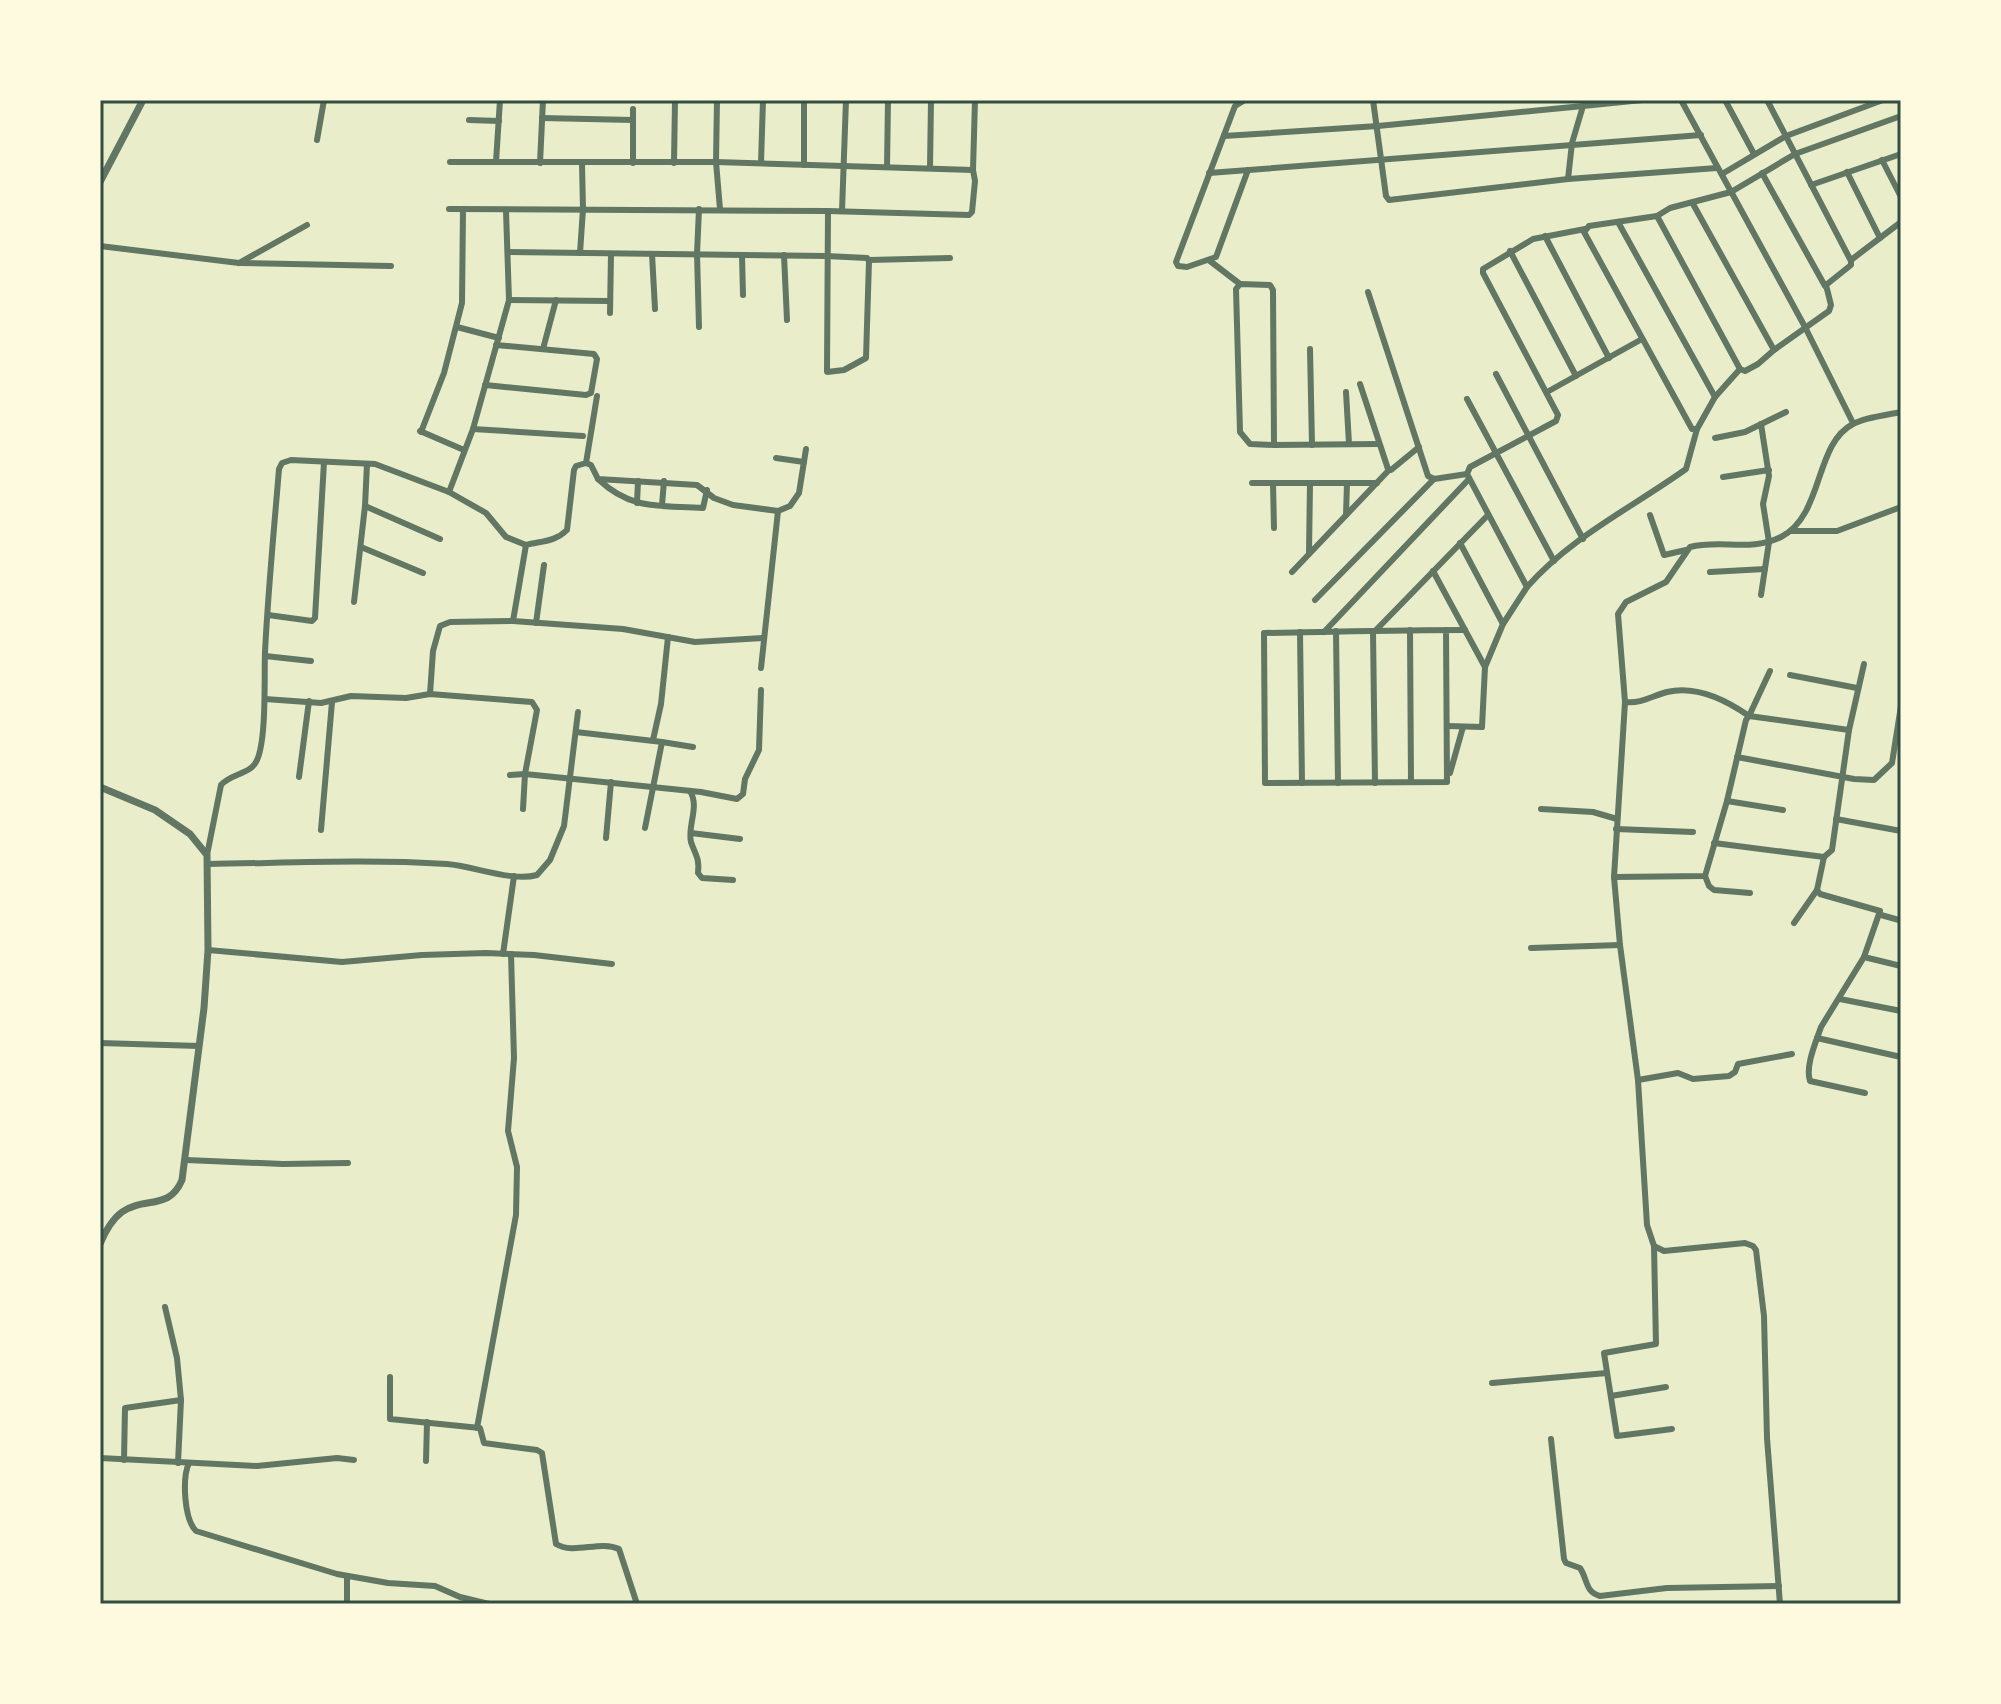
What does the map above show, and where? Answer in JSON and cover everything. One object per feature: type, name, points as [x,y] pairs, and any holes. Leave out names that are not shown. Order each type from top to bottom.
[{"type":"street","points":[[100,182],[143,100]]},
{"type":"street","points":[[225,100],[234,100]]},
{"type":"street","points":[[317,140],[324,100]]},
{"type":"street","points":[[496,162],[500,100]]},
{"type":"street","points":[[540,163],[543,100]]},
{"type":"street","points":[[674,163],[675,100]]},
{"type":"street","points":[[717,100],[716,162],[720,209]]},
{"type":"street","points":[[761,163],[763,100]]},
{"type":"street","points":[[804,100],[804,165]]},
{"type":"street","points":[[842,211],[846,100]]},
{"type":"street","points":[[887,167],[888,100]]},
{"type":"street","points":[[930,168],[931,100]]},
{"type":"street","points":[[449,209],[720,209],[969,215],[972,212],[975,181],[975,100]]},
{"type":"street","points":[[1245,100],[1235,106],[1177,265],[1183,268],[1210,261],[1219,253],[1248,170]]},
{"type":"street","points":[[1373,100],[1386,196],[1390,200],[1568,179],[1721,172],[1787,137],[1883,100]]},
{"type":"street","points":[[1224,136],[1378,126],[1642,100]]},
{"type":"street","points":[[1681,100],[1805,327],[1853,423]]},
{"type":"street","points":[[1725,100],[1754,154]]},
{"type":"street","points":[[1779,100],[1768,102],[1851,260],[1851,265],[1825,286]]},
{"type":"street","points":[[1568,179],[1572,143],[1583,106]]},
{"type":"street","points":[[633,109],[633,163]]},
{"type":"street","points":[[1324,632],[1468,476],[1470,467],[1558,418],[1547,392],[1484,279],[1483,269],[1533,239],[1643,216],[1657,216],[1670,208],[1693,204],[1731,190],[1795,153],[1901,116]]},
{"type":"street","points":[[542,118],[633,120]]},
{"type":"street","points":[[469,120],[499,121]]},
{"type":"street","points":[[1209,173],[1701,135]]},
{"type":"street","points":[[1811,185],[1901,154]]},
{"type":"street","points":[[1882,160],[1901,197]]},
{"type":"street","points":[[450,162],[716,162],[973,170]]},
{"type":"street","points":[[580,253],[582,164]]},
{"type":"street","points":[[1847,172],[1880,238]]},
{"type":"street","points":[[1657,216],[1740,369],[1752,369],[1831,308],[1825,286],[1762,173]]},
{"type":"street","points":[[1693,204],[1774,350]]},
{"type":"street","points":[[463,209],[463,291],[457,327],[444,373],[420,431],[464,450]]},
{"type":"street","points":[[699,209],[699,327]]},
{"type":"street","points":[[449,492],[473,429],[509,300],[506,211]]},
{"type":"street","points":[[828,211],[827,372],[844,370],[866,358],[869,260]]},
{"type":"street","points":[[1618,222],[1715,397]]},
{"type":"street","points":[[1851,260],[1901,222]]},
{"type":"street","points":[[239,263],[307,225]]},
{"type":"street","points":[[1585,229],[1690,428],[1697,429]]},
{"type":"street","points":[[1545,236],[1609,358]]},
{"type":"street","points":[[100,246],[239,263],[391,266]]},
{"type":"street","points":[[1510,251],[1576,376]]},
{"type":"street","points":[[508,252],[784,255],[869,260],[950,258]]},
{"type":"street","points":[[610,313],[611,254]]},
{"type":"street","points":[[652,254],[655,309]]},
{"type":"street","points":[[742,255],[743,295]]},
{"type":"street","points":[[784,255],[787,320]]},
{"type":"street","points":[[1210,261],[1240,284],[1270,285],[1273,290],[1274,445]]},
{"type":"street","points":[[1240,284],[1236,289],[1240,432],[1250,444],[1379,444]]},
{"type":"street","points":[[1368,292],[1428,476],[1434,479]]},
{"type":"street","points":[[509,300],[610,301]]},
{"type":"street","points":[[543,349],[556,300]]},
{"type":"street","points":[[457,327],[497,341],[596,355],[590,394],[485,385]]},
{"type":"street","points":[[1547,392],[1642,339]]},
{"type":"street","points":[[1310,349],[1312,445]]},
{"type":"street","points":[[1447,726],[1482,727],[1485,667],[1503,624],[1527,587],[1554,561],[1613,515],[1686,469],[1697,429],[1715,397],[1740,369]]},
{"type":"street","points":[[1496,374],[1583,539]]},
{"type":"street","points":[[1360,384],[1389,470]]},
{"type":"street","points":[[1346,392],[1349,444]]},
{"type":"street","points":[[586,463],[597,396]]},
{"type":"street","points":[[1467,399],[1554,561]]},
{"type":"street","points":[[1715,438],[1745,432],[1786,412]]},
{"type":"street","points":[[1650,515],[1664,555],[1695,545],[1755,546],[1769,542],[1791,531],[1806,513],[1837,440],[1853,423],[1901,412]]},
{"type":"street","points":[[1761,424],[1769,470],[1763,504],[1769,542],[1761,595]]},
{"type":"street","points":[[473,429],[583,436]]},
{"type":"street","points":[[1292,572],[1389,470],[1419,447]]},
{"type":"street","points":[[598,479],[697,485],[714,498],[733,505],[778,511],[790,506],[796,499],[802,484],[806,449]]},
{"type":"street","points":[[776,458],[804,462]]},
{"type":"street","points":[[100,1244],[106,1229],[122,1212],[168,1199],[177,1192],[182,1180],[208,950],[207,855],[221,785],[229,777],[252,767],[258,757],[265,699],[265,656],[279,469],[282,463],[291,460],[367,464],[393,470],[449,492],[486,513],[506,537],[526,545],[561,537],[567,530],[576,466],[591,465],[598,479],[620,497],[637,503],[703,508],[707,490]]},
{"type":"street","points":[[268,615],[314,619],[324,462]]},
{"type":"street","points":[[354,602],[367,464]]},
{"type":"street","points":[[1723,477],[1769,470]]},
{"type":"street","points":[[1315,600],[1434,479],[1468,476]]},
{"type":"street","points":[[1468,476],[1527,587]]},
{"type":"street","points":[[637,503],[638,481]]},
{"type":"street","points":[[662,505],[664,481]]},
{"type":"street","points":[[1252,483],[1377,483]]},
{"type":"street","points":[[1273,483],[1274,528]]},
{"type":"street","points":[[1309,553],[1310,483]]},
{"type":"street","points":[[1346,515],[1347,483]]},
{"type":"street","points":[[365,506],[440,539]]},
{"type":"street","points":[[1791,531],[1837,531],[1901,507]]},
{"type":"street","points":[[761,668],[778,511]]},
{"type":"street","points":[[1375,783],[1374,631],[1488,515]]},
{"type":"street","points":[[1460,543],[1503,624]]},
{"type":"street","points":[[513,621],[526,545]]},
{"type":"street","points":[[361,547],[423,573]]},
{"type":"street","points":[[1672,1429],[1617,1436],[1604,1353],[1656,1344],[1654,1246],[1647,1225],[1638,1080],[1614,877],[1625,702],[1617,624],[1619,608],[1666,582],[1686,550]]},
{"type":"street","points":[[536,623],[544,565]]},
{"type":"street","points":[[1710,572],[1765,569]]},
{"type":"street","points":[[1433,571],[1485,667]]},
{"type":"street","points":[[430,694],[433,651],[440,626],[450,622],[513,621],[623,629],[695,642],[763,638]]},
{"type":"street","points":[[1410,630],[1411,782]]},
{"type":"street","points":[[1446,630],[1447,782]]},
{"type":"street","points":[[1447,782],[1265,783],[1264,633],[1465,630]]},
{"type":"street","points":[[1336,631],[1338,783]]},
{"type":"street","points":[[1300,632],[1302,783]]},
{"type":"street","points":[[653,740],[661,704],[668,637]]},
{"type":"street","points":[[265,656],[311,661]]},
{"type":"street","points":[[1714,843],[1824,857],[1831,853],[1849,730],[1864,664]]},
{"type":"street","points":[[1750,893],[1714,890],[1705,876],[1749,716],[1770,671]]},
{"type":"street","points":[[1790,675],[1857,688]]},
{"type":"street","points":[[510,775],[611,782],[737,799],[743,794],[745,779],[759,750],[761,690]]},
{"type":"street","points":[[1625,702],[1640,702],[1669,691],[1692,691],[1724,700],[1749,716],[1849,730]]},
{"type":"street","points":[[265,699],[332,702],[351,696],[406,698],[430,694],[534,703],[537,710],[525,774],[523,809]]},
{"type":"street","points":[[299,777],[309,701]]},
{"type":"street","points":[[321,830],[332,702]]},
{"type":"street","points":[[1737,757],[1870,781],[1892,763],[1901,706]]},
{"type":"street","points":[[208,864],[435,863],[514,876],[537,875],[550,860],[564,826],[578,712]]},
{"type":"street","points":[[1447,782],[1463,727]]},
{"type":"street","points":[[576,732],[693,747]]},
{"type":"street","points":[[645,828],[662,742]]},
{"type":"street","points":[[1892,763],[1901,764]]},
{"type":"street","points":[[606,838],[611,782]]},
{"type":"street","points":[[100,787],[155,810],[190,834],[207,855]]},
{"type":"street","points":[[690,791],[694,807],[690,839],[700,861],[698,873],[702,878],[733,880]]},
{"type":"street","points":[[1727,801],[1783,810]]},
{"type":"street","points":[[1541,809],[1579,810],[1617,819]]},
{"type":"street","points":[[1836,819],[1901,831]]},
{"type":"street","points":[[1616,829],[1693,832]]},
{"type":"street","points":[[691,833],[740,839]]},
{"type":"street","points":[[1794,923],[1817,890],[1824,857]]},
{"type":"street","points":[[503,954],[514,876]]},
{"type":"street","points":[[1614,877],[1705,876]]},
{"type":"street","points":[[1817,890],[1824,897],[1878,909],[1881,915],[1899,920]]},
{"type":"street","points":[[1865,1093],[1810,1081],[1808,1074],[1821,1027],[1864,957],[1881,915]]},
{"type":"street","points":[[1531,948],[1620,945]]},
{"type":"street","points":[[208,950],[342,962],[422,955],[511,954],[612,964]]},
{"type":"street","points":[[477,1428],[516,1215],[517,1167],[508,1131],[514,1058],[511,954]]},
{"type":"street","points":[[1864,957],[1901,966]]},
{"type":"street","points":[[1840,999],[1901,1011]]},
{"type":"street","points":[[1817,1038],[1901,1057]]},
{"type":"street","points":[[100,1043],[199,1046]]},
{"type":"street","points":[[1638,1080],[1678,1073],[1693,1079],[1729,1076],[1738,1064],[1792,1054]]},
{"type":"street","points":[[186,1160],[348,1163]]},
{"type":"street","points":[[1654,1246],[1669,1251],[1745,1243],[1756,1250],[1764,1316],[1767,1438],[1780,1604]]},
{"type":"street","points":[[165,1307],[177,1358],[181,1400],[178,1463]]},
{"type":"street","points":[[1492,1383],[1607,1373]]},
{"type":"street","points":[[390,1377],[389,1418],[477,1428],[481,1430],[484,1443],[542,1453],[556,1544],[564,1548],[609,1545],[619,1549],[637,1604]]},
{"type":"street","points":[[1611,1396],[1666,1387]]},
{"type":"street","points":[[124,1460],[125,1408],[181,1400]]},
{"type":"street","points":[[426,1461],[427,1422]]},
{"type":"street","points":[[1551,1439],[1564,1559],[1566,1563],[1580,1568],[1593,1594],[1600,1596],[1667,1588],[1779,1586]]},
{"type":"street","points":[[100,1458],[257,1466],[337,1458],[354,1460]]},
{"type":"street","points":[[189,1463],[184,1475],[189,1522],[196,1531],[347,1576],[435,1586],[489,1604]]},
{"type":"street","points":[[347,1576],[347,1604]]}]
